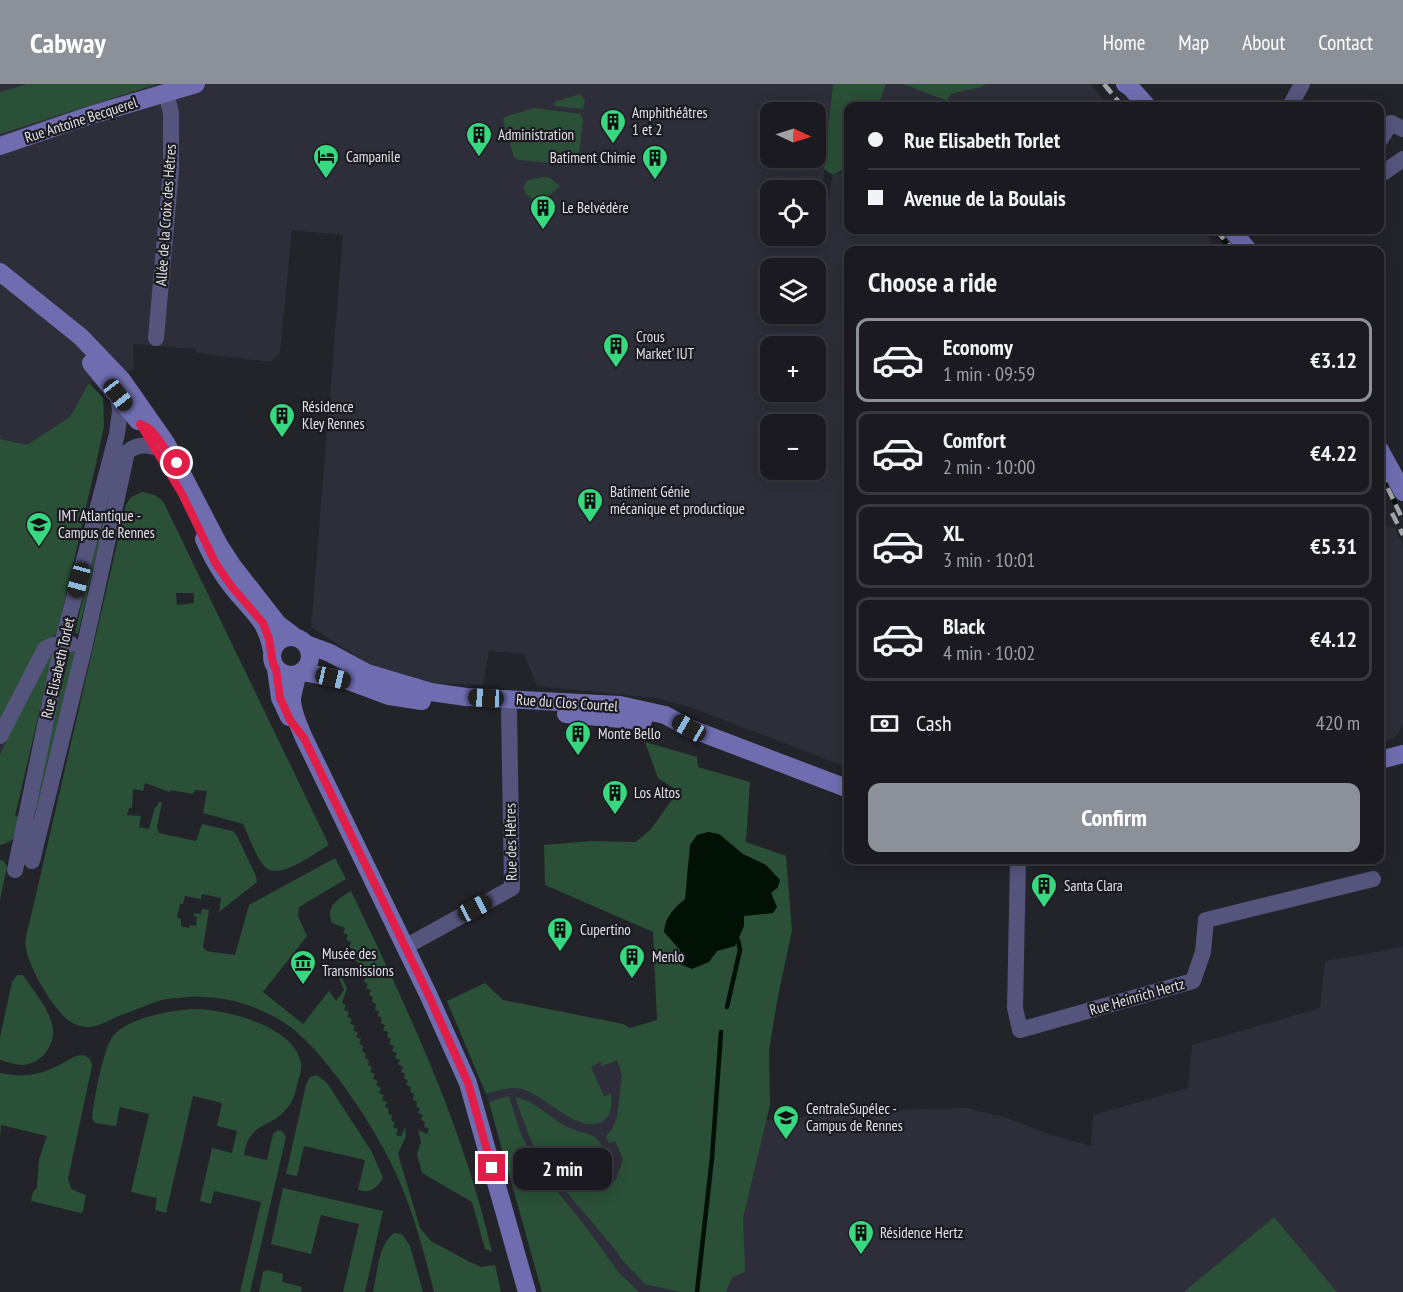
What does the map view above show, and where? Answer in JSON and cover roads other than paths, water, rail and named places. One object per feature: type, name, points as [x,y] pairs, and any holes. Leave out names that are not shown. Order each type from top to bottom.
[{"type":"main road","name":"Rue Antoine Becquerel","points":[[0,146],[91,115],[196,84]]},
{"type":"main road","points":[[1119,84],[1130,102]]},
{"type":"main road","points":[[1125,84],[1131,87],[1144,102]]},
{"type":"main road","points":[[1235,234],[1245,246]]},
{"type":"main road","points":[[0,272],[81,337],[122,380],[177,463],[232,565],[278,624],[300,640],[310,656],[309,662],[299,673],[292,699],[294,713],[468,1083],[527,1292]]},
{"type":"main road","points":[[43,307],[140,424],[182,494],[216,564],[232,587],[263,623],[274,660],[280,698],[290,720],[304,738]]},
{"type":"main road","points":[[1384,456],[1401,484]]},
{"type":"main road","points":[[274,660],[280,639],[287,636],[300,640]]},
{"type":"main road","name":"Rue du Clos Courtel","points":[[300,640],[367,673],[431,692],[466,697],[620,705],[665,715],[689,728],[844,787]]},
{"type":"main road","points":[[274,660],[286,674],[299,673]]},
{"type":"main road","name":"Rue du Clos Courtel","points":[[299,673],[346,680],[389,696],[509,710],[628,719],[689,728]]},
{"type":"main road","points":[[1384,759],[1403,754]]},
{"type":"street","points":[[1292,102],[1302,84]]},
{"type":"street","name":"Allée de la Croix des Hêtres","points":[[156,338],[171,170],[171,113],[166,93]]},
{"type":"street","points":[[1384,134],[1391,123],[1403,129]]},
{"type":"street","points":[[1384,172],[1403,159]]},
{"type":"street","name":"Rue Elisabeth Torlet","points":[[15,870],[62,644],[117,434],[120,411],[118,395]]},
{"type":"street","name":"Rue Elisabeth Torlet","points":[[32,861],[127,452],[140,424],[140,404]]},
{"type":"street","points":[[117,434],[126,424],[140,424],[153,431],[169,457],[177,463]]},
{"type":"street","points":[[127,452],[141,446],[154,447]]},
{"type":"street","points":[[0,736],[45,649],[53,645],[84,644]]},
{"type":"street","name":"Rue des Hêtres","points":[[405,947],[512,888],[509,710]]},
{"type":"street","name":"Rue Heinrich Hertz","points":[[1018,864],[1015,1008],[1020,1030],[1193,981],[1203,952],[1206,920],[1373,879]]},
{"type":"waterway","points":[[1218,234],[1228,246]]},
{"type":"waterway","points":[[1389,491],[1396,505]]},
{"type":"waterway","points":[[727,1007],[740,950],[738,940]]},
{"type":"waterway","points":[[697,1292],[712,1158],[721,1032]]},
{"type":"railway","points":[[1104,84],[1119,102]]},
{"type":"railway","points":[[1219,234],[1230,246]]},
{"type":"railway","points":[[1384,480],[1403,520]]},
{"type":"railway","points":[[1392,513],[1403,535]]},
{"type":"place","name":"Amphithéâtres 1 et 2","points":[[613,145]]},
{"type":"place","name":"Administration","points":[[479,158]]},
{"type":"place","name":"Campanile","points":[[326,180]]},
{"type":"place","name":"Batiment Chimie","points":[[655,181]]},
{"type":"place","name":"Le Belvédère","points":[[543,231]]},
{"type":"place","name":"Crous Market’ IUT","points":[[616,369]]},
{"type":"place","name":"Résidence Kley Rennes","points":[[282,439]]},
{"type":"place","name":"Batiment Génie mécanique et productique","points":[[590,524]]},
{"type":"place","name":"IMT Atlantique - Campus de Rennes","points":[[39,548]]},
{"type":"place","name":"Monte Bello","points":[[578,757]]},
{"type":"place","name":"Los Altos","points":[[615,816]]},
{"type":"place","name":"Santa Clara","points":[[1044,909]]},
{"type":"place","name":"Cupertino","points":[[560,953]]},
{"type":"place","name":"Menlo","points":[[632,980]]},
{"type":"place","name":"Musée des Transmissions","points":[[303,986]]},
{"type":"place","name":"CentraleSupélec - Campus de Rennes","points":[[786,1141]]},
{"type":"place","name":"Résidence Hertz","points":[[861,1256]]}]
